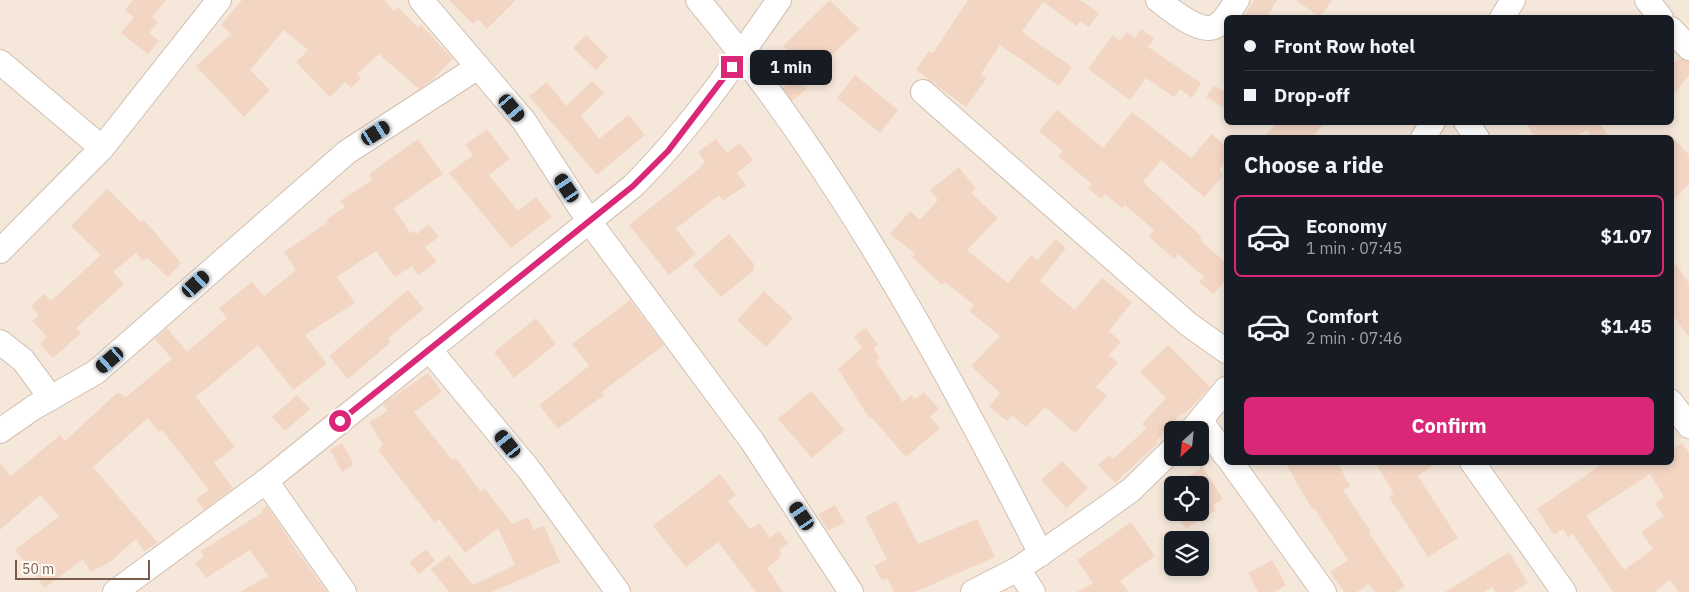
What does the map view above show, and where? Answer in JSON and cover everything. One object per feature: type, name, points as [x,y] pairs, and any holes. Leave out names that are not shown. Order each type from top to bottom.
[{"type":"street","points":[[0,251],[102,148],[219,0]]},
{"type":"street","points":[[421,0],[524,121],[589,221],[752,441],[851,592]]},
{"type":"street","points":[[698,0],[742,53],[843,200],[924,334],[975,424],[1041,554]]},
{"type":"street","points":[[115,592],[266,481],[633,186],[668,151],[742,53],[779,0]]},
{"type":"street","points":[[1158,0],[1185,20],[1202,26],[1213,27],[1224,19]]},
{"type":"street","points":[[1226,15],[1237,0]]},
{"type":"street","points":[[1504,15],[1513,0]]},
{"type":"street","points":[[1647,0],[1659,15]]},
{"type":"street","points":[[1674,32],[1689,48]]},
{"type":"street","points":[[0,62],[102,148]]},
{"type":"street","points":[[0,431],[50,398],[96,372],[347,152],[478,67]]},
{"type":"street","points":[[923,92],[1188,324],[1224,350]]},
{"type":"street","points":[[0,342],[23,360],[50,398]]},
{"type":"street","points":[[429,349],[530,471],[618,592]]},
{"type":"street","points":[[1201,421],[1224,392]]},
{"type":"street","points":[[1674,406],[1689,426]]},
{"type":"street","points":[[1209,438],[1224,454]]},
{"type":"street","points":[[973,592],[1018,569],[1041,554],[1131,490],[1164,458]]},
{"type":"street","points":[[1233,465],[1324,592]]},
{"type":"street","points":[[1474,465],[1564,592]]},
{"type":"street","points":[[266,481],[344,592]]},
{"type":"street","points":[[1018,569],[1033,592]]},
{"type":"shaded area","points":[[0,0],[1689,0],[1689,592],[0,592]]},
{"type":"building","points":[[133,0],[166,0],[152,17],[158,22],[149,33],[159,41],[148,54],[121,33],[134,17],[125,10]]},
{"type":"building","points":[[242,0],[384,0],[394,11],[398,7],[418,28],[421,25],[453,59],[432,80],[419,89],[379,54],[357,74],[361,78],[351,88],[345,82],[330,97],[296,62],[308,50],[284,30],[250,70],[270,90],[244,117],[196,66],[231,34],[221,25]]},
{"type":"building","points":[[449,0],[516,0],[487,29],[478,19],[473,24]]},
{"type":"building","points":[[830,0],[859,29],[811,75],[783,46]]},
{"type":"building","points":[[968,0],[1080,0],[1099,13],[1089,27],[1080,21],[1077,26],[1043,2],[1022,32],[1072,67],[1059,86],[1000,45],[981,74],[987,78],[966,107],[916,70],[929,51],[933,53]]},
{"type":"building","points":[[1254,0],[1277,0],[1268,15],[1245,15]]},
{"type":"building","points":[[1295,0],[1332,0],[1321,15],[1317,15]]},
{"type":"building","points":[[1141,29],[1154,39],[1148,47],[1201,83],[1192,98],[1180,89],[1174,97],[1146,78],[1130,100],[1088,69],[1113,35],[1120,41],[1127,32],[1135,38]]},
{"type":"building","points":[[586,35],[608,57],[596,70],[573,48]]},
{"type":"building","points":[[1680,58],[1689,61],[1689,75],[1674,93],[1674,63]]},
{"type":"building","points":[[855,75],[898,110],[880,133],[837,98]]},
{"type":"building","points":[[797,77],[807,89],[792,101],[783,88]]},
{"type":"building","points":[[592,81],[604,93],[581,116],[599,139],[629,115],[645,135],[597,175],[529,96],[547,82],[566,106]]},
{"type":"building","points":[[1214,85],[1224,92],[1224,108],[1206,97]]},
{"type":"building","points":[[1057,110],[1103,148],[1132,112],[1191,158],[1212,134],[1224,145],[1224,163],[1219,169],[1223,176],[1204,197],[1161,160],[1143,182],[1202,237],[1200,240],[1224,261],[1224,281],[1213,294],[1199,282],[1204,277],[1178,254],[1174,259],[1149,237],[1154,230],[1125,205],[1122,208],[1105,194],[1101,199],[1088,188],[1092,184],[1058,156],[1063,151],[1039,131]]},
{"type":"building","points":[[1274,125],[1323,125],[1314,135],[1266,135]]},
{"type":"building","points":[[1528,125],[1602,125],[1607,135],[1590,135],[1587,130],[1579,135],[1533,135]]},
{"type":"building","points":[[487,129],[510,159],[489,175],[518,211],[536,197],[552,217],[511,248],[449,173],[473,155],[465,145]]},
{"type":"building","points":[[418,139],[443,174],[394,208],[410,233],[413,231],[416,234],[429,224],[439,237],[425,247],[437,262],[418,275],[412,266],[395,277],[376,251],[337,277],[355,303],[305,335],[327,364],[293,390],[258,345],[196,397],[235,447],[214,463],[233,488],[204,510],[196,499],[209,490],[162,430],[159,432],[148,418],[93,467],[158,543],[144,551],[136,539],[110,562],[91,572],[83,559],[45,588],[15,550],[59,516],[40,495],[0,530],[0,463],[11,476],[60,435],[65,441],[118,392],[126,397],[172,359],[155,339],[167,328],[187,352],[227,318],[219,308],[252,282],[264,296],[296,270],[284,252],[328,222],[327,219],[345,207],[340,201],[372,180],[369,174]]},
{"type":"building","points":[[716,139],[727,153],[740,143],[753,160],[737,173],[746,185],[723,201],[719,195],[676,229],[696,254],[669,275],[629,225],[699,169],[705,162],[698,152]]},
{"type":"building","points":[[1674,139],[1689,155],[1689,184],[1674,198]]},
{"type":"building","points":[[959,167],[976,189],[971,193],[998,218],[967,250],[1008,283],[1031,255],[1037,260],[1056,239],[1066,248],[1040,281],[1075,310],[1102,278],[1132,302],[1109,331],[1121,342],[1109,355],[1118,363],[1096,387],[1107,396],[1075,433],[1045,407],[1026,427],[1012,415],[1007,421],[989,407],[1000,393],[971,366],[1000,336],[969,311],[974,305],[945,282],[942,285],[912,257],[915,254],[890,234],[910,211],[920,220],[938,200],[930,190]]},
{"type":"building","points":[[107,189],[141,222],[144,220],[181,263],[168,277],[147,258],[142,261],[136,253],[113,272],[124,284],[76,328],[81,333],[53,358],[40,344],[47,337],[32,321],[39,315],[31,306],[44,294],[51,301],[101,255],[71,226]]},
{"type":"building","points":[[729,234],[754,264],[754,270],[721,297],[693,265]]},
{"type":"building","points":[[1674,263],[1689,283],[1689,337],[1674,317]]},
{"type":"building","points":[[408,290],[424,309],[388,338],[391,342],[348,379],[329,356]]},
{"type":"building","points":[[764,291],[793,318],[766,347],[737,320]]},
{"type":"building","points":[[630,300],[664,345],[602,392],[604,395],[558,429],[539,405],[589,366],[572,344]]},
{"type":"building","points":[[536,318],[556,344],[514,378],[494,352]]},
{"type":"building","points":[[866,328],[878,345],[873,348],[880,358],[876,361],[903,402],[911,395],[915,399],[924,392],[939,409],[930,417],[940,428],[906,457],[872,418],[870,419],[838,369],[862,348],[854,336]]},
{"type":"building","points":[[1168,345],[1210,387],[1184,415],[1182,413],[1175,421],[1164,421],[1164,432],[1156,441],[1158,443],[1115,483],[1098,465],[1109,455],[1113,459],[1147,428],[1142,424],[1166,398],[1140,372]]},
{"type":"building","points":[[428,373],[442,392],[414,412],[452,460],[455,457],[481,492],[485,489],[512,524],[528,517],[534,530],[544,526],[560,562],[492,592],[449,592],[431,569],[449,555],[473,585],[515,565],[498,528],[465,553],[439,519],[435,523],[378,450],[383,445],[369,422],[388,411],[383,404]]},
{"type":"building","points":[[811,391],[845,430],[812,458],[778,419]]},
{"type":"building","points":[[297,395],[310,409],[285,431],[272,417]]},
{"type":"building","points":[[342,443],[352,460],[352,466],[342,472],[330,450]]},
{"type":"building","points":[[1682,443],[1689,453],[1689,592],[1679,592],[1670,580],[1654,592],[1613,592],[1573,534],[1568,537],[1563,529],[1554,535],[1537,509],[1601,465],[1674,465],[1674,448]],"holes":[[[1650,474],[1664,497],[1655,503],[1664,516],[1641,532],[1653,549],[1624,570],[1586,516]]]},
{"type":"building","points":[[1062,461],[1088,488],[1066,508],[1041,480]]},
{"type":"building","points":[[1287,465],[1339,465],[1350,486],[1343,490],[1405,586],[1397,592],[1375,592],[1369,584],[1357,592],[1344,592],[1330,572],[1348,560],[1314,508],[1312,509]]},
{"type":"building","points":[[1377,465],[1433,465],[1418,476],[1458,538],[1428,557],[1389,497],[1394,494]]},
{"type":"building","points":[[1200,466],[1202,466],[1208,476],[1189,476],[1200,469]]},
{"type":"building","points":[[720,474],[736,495],[728,501],[750,529],[759,523],[770,538],[779,531],[788,543],[779,550],[782,554],[778,557],[779,559],[767,568],[783,592],[756,592],[718,542],[686,567],[653,526]]},
{"type":"building","points":[[1209,477],[1223,499],[1213,505],[1216,510],[1209,514]]},
{"type":"building","points":[[896,501],[918,544],[977,519],[995,557],[915,592],[894,592],[887,578],[882,581],[874,566],[887,559],[865,517]]},
{"type":"building","points":[[835,505],[845,522],[828,531],[818,514]]},
{"type":"building","points":[[267,506],[327,592],[240,592],[268,576],[250,550],[206,578],[195,563],[203,557],[201,551],[263,512],[262,509]]},
{"type":"building","points":[[1181,521],[1199,521],[1186,529]]},
{"type":"building","points":[[1131,522],[1155,556],[1120,581],[1129,592],[1077,592],[1093,583],[1077,560]]},
{"type":"building","points":[[426,549],[435,561],[419,574],[409,562]]},
{"type":"building","points":[[1509,552],[1528,583],[1513,592],[1496,592],[1492,587],[1484,592],[1445,592]]},
{"type":"building","points":[[1272,560],[1286,585],[1274,592],[1258,592],[1248,573]]},
{"type":"route","points":[[340,421],[633,186],[668,151],[732,67]]}]
